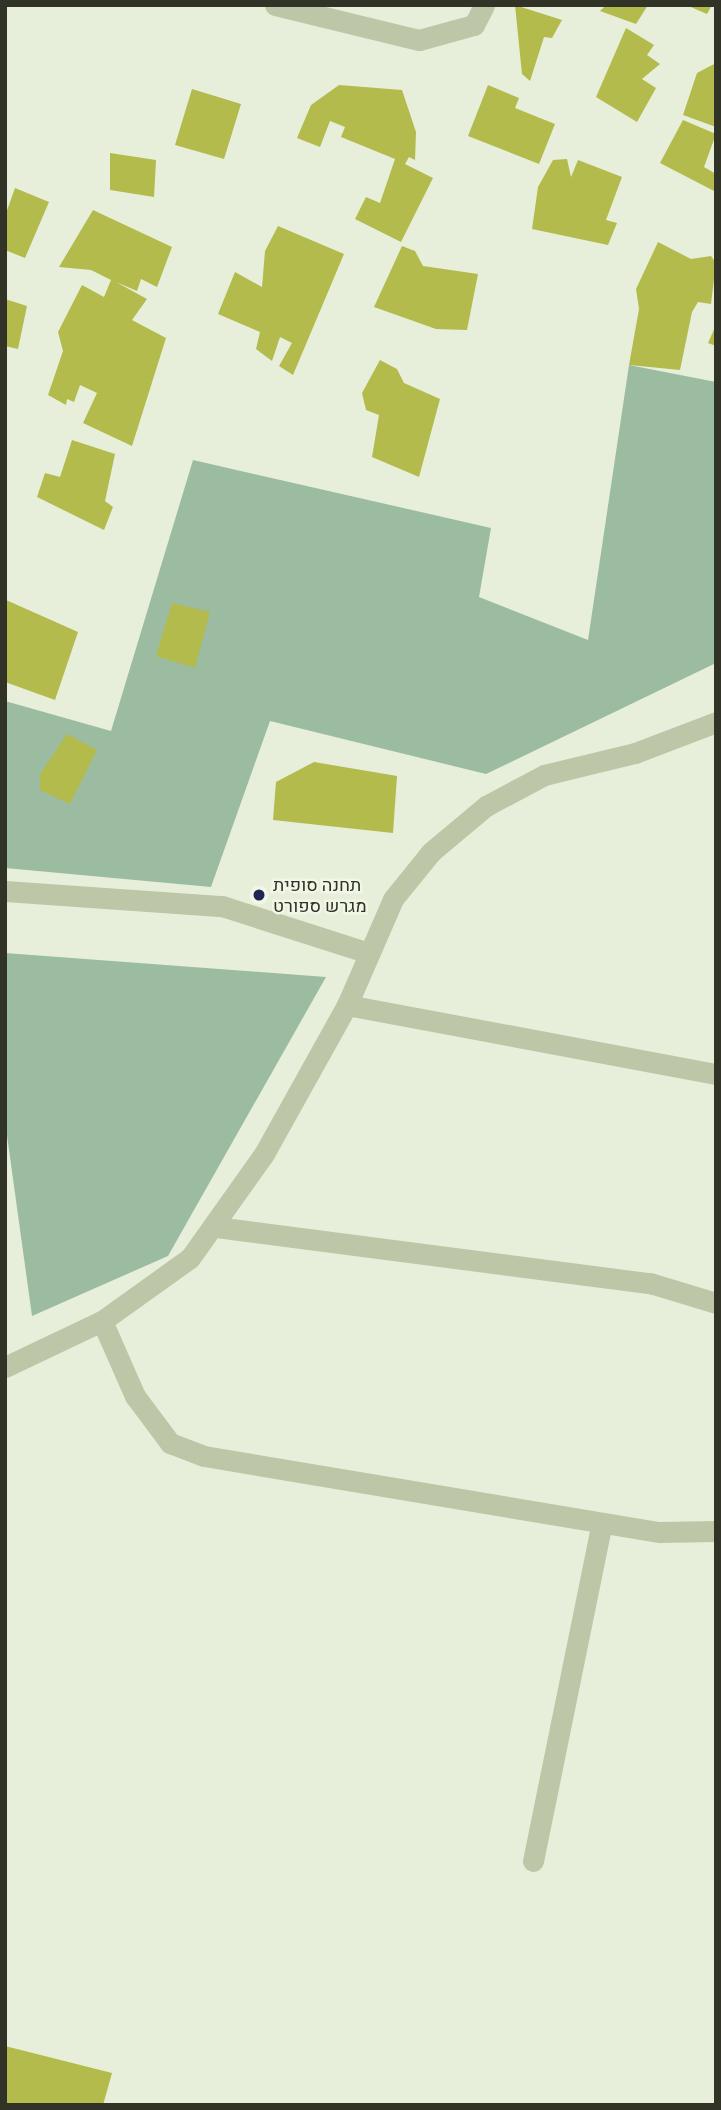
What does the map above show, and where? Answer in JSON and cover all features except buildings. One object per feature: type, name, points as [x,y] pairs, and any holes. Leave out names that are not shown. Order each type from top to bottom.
[{"type":"street","points":[[275,5],[419,40],[474,25],[484,5]]},
{"type":"street","points":[[5,1367],[102,1321],[190,1258],[216,1227],[347,1005],[365,952],[393,899],[431,852],[486,806],[544,775],[635,753],[716,722]]},
{"type":"street","points":[[5,891],[222,906],[365,952]]},
{"type":"street","points":[[347,1005],[716,1074]]},
{"type":"street","points":[[216,1227],[650,1283],[716,1303]]},
{"type":"street","points":[[102,1321],[135,1396],[170,1443],[205,1457],[660,1532],[716,1531]]},
{"type":"street","points":[[533,1861],[602,1523]]},
{"type":"green space","points":[[629,365],[716,382],[716,663],[486,774],[270,721],[211,887],[5,868],[5,701],[111,731],[193,460],[491,528],[479,597],[588,640]]},
{"type":"green space","points":[[5,953],[326,977],[168,1256],[32,1316],[5,1121]]},
{"type":"place","name":"תחנה סופית מגרש ספורט","points":[[259,895]]}]
